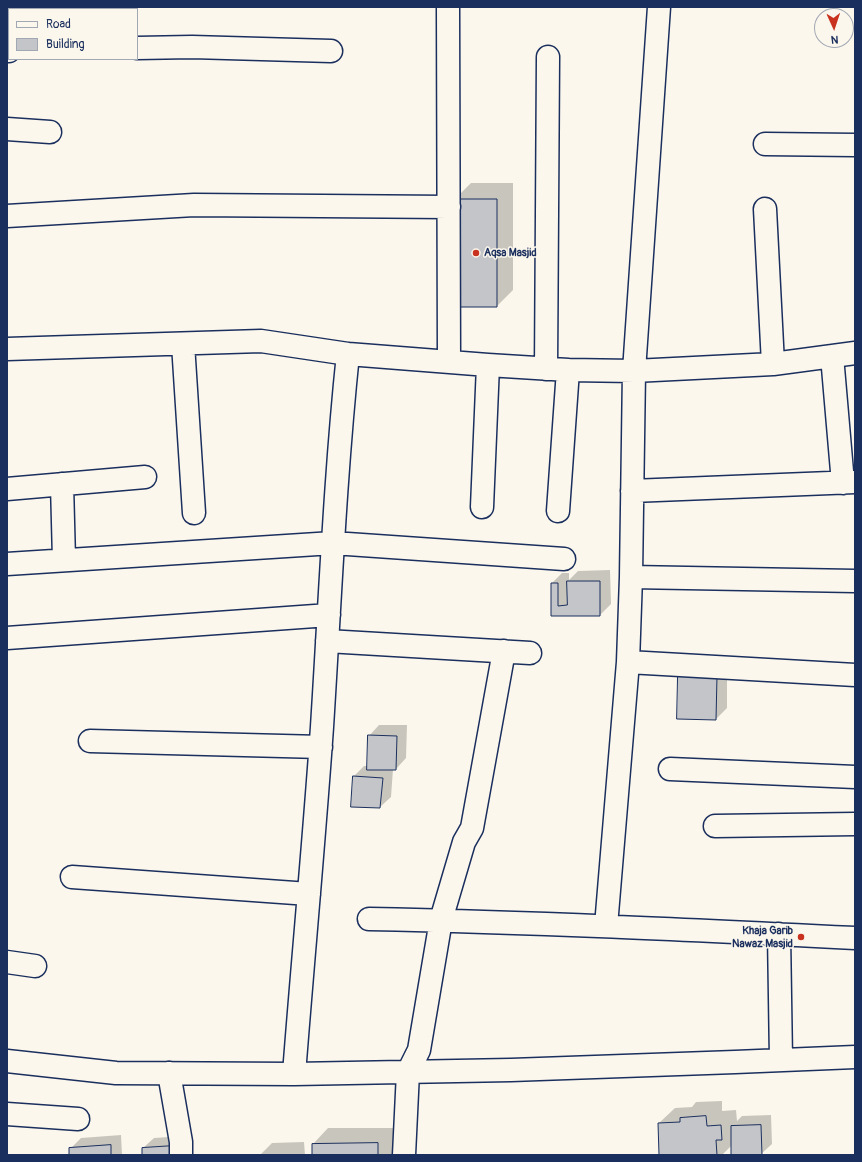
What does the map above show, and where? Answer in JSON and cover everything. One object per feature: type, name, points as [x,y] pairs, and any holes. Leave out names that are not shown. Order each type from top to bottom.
[{"type":"street","points":[[448,7],[449,362]]},
{"type":"street","points":[[606,926],[628,662],[631,577],[634,371],[659,7]]},
{"type":"street","points":[[138,48],[192,47],[331,51]]},
{"type":"street","points":[[546,369],[548,57]]},
{"type":"street","points":[[7,129],[50,132]]},
{"type":"street","points":[[765,144],[855,145]]},
{"type":"street","points":[[7,216],[194,205],[449,207]]},
{"type":"street","points":[[765,209],[773,364]]},
{"type":"street","points":[[7,350],[261,341],[348,354],[546,369],[634,371],[773,364],[855,352]]},
{"type":"street","points":[[183,344],[194,513]]},
{"type":"street","points":[[294,1074],[320,747],[343,400],[348,354]]},
{"type":"street","points":[[632,491],[849,483],[832,356]]},
{"type":"street","points":[[482,507],[488,365]]},
{"type":"street","points":[[558,511],[568,370]]},
{"type":"street","points":[[7,489],[145,477]]},
{"type":"street","points":[[62,484],[64,560]]},
{"type":"street","points":[[7,564],[333,543],[564,559]]},
{"type":"street","points":[[631,577],[855,581]]},
{"type":"street","points":[[7,638],[329,615]]},
{"type":"street","points":[[327,640],[530,653]]},
{"type":"street","points":[[404,1155],[408,1072],[419,1050],[441,920],[464,842],[472,828],[504,651]]},
{"type":"street","points":[[628,662],[855,674]]},
{"type":"street","points":[[90,741],[320,747]]},
{"type":"street","points":[[670,769],[855,777]]},
{"type":"street","points":[[715,826],[855,824]]},
{"type":"street","points":[[72,877],[308,894]]},
{"type":"street","points":[[369,919],[606,926],[855,938]]},
{"type":"street","points":[[779,934],[781,1060]]},
{"type":"street","points":[[7,962],[34,966]]},
{"type":"street","points":[[7,1062],[116,1073],[294,1074],[519,1070],[855,1057]]},
{"type":"street","points":[[169,1073],[181,1142],[181,1155]]},
{"type":"street","points":[[7,1114],[78,1119]]},
{"type":"building","name":"Aqsa Masjid","points":[[454,199],[497,199],[497,307],[454,307]]},
{"type":"building","points":[[567,581],[600,581],[600,616],[551,616],[551,583],[558,583],[558,606],[567,605]]},
{"type":"building","points":[[678,675],[717,676],[716,720],[677,719]]},
{"type":"building","points":[[368,735],[397,736],[396,770],[367,770]]},
{"type":"building","points":[[353,776],[383,778],[380,808],[351,807]]},
{"type":"building","points":[[706,1116],[707,1126],[721,1125],[722,1140],[716,1140],[717,1155],[659,1155],[658,1123],[680,1122],[680,1118]]},
{"type":"building","points":[[761,1125],[762,1155],[731,1155],[731,1126]]},
{"type":"building","points":[[378,1143],[378,1155],[312,1155],[312,1144]]},
{"type":"building","points":[[111,1145],[111,1155],[69,1155],[69,1148]]},
{"type":"building","points":[[173,1146],[174,1155],[142,1155],[142,1148]]},
{"type":"place","name":"Aqsa Masjid","points":[[476,253]]},
{"type":"place","name":"Khaja Garib Nawaz Masjid","points":[[801,937]]}]
